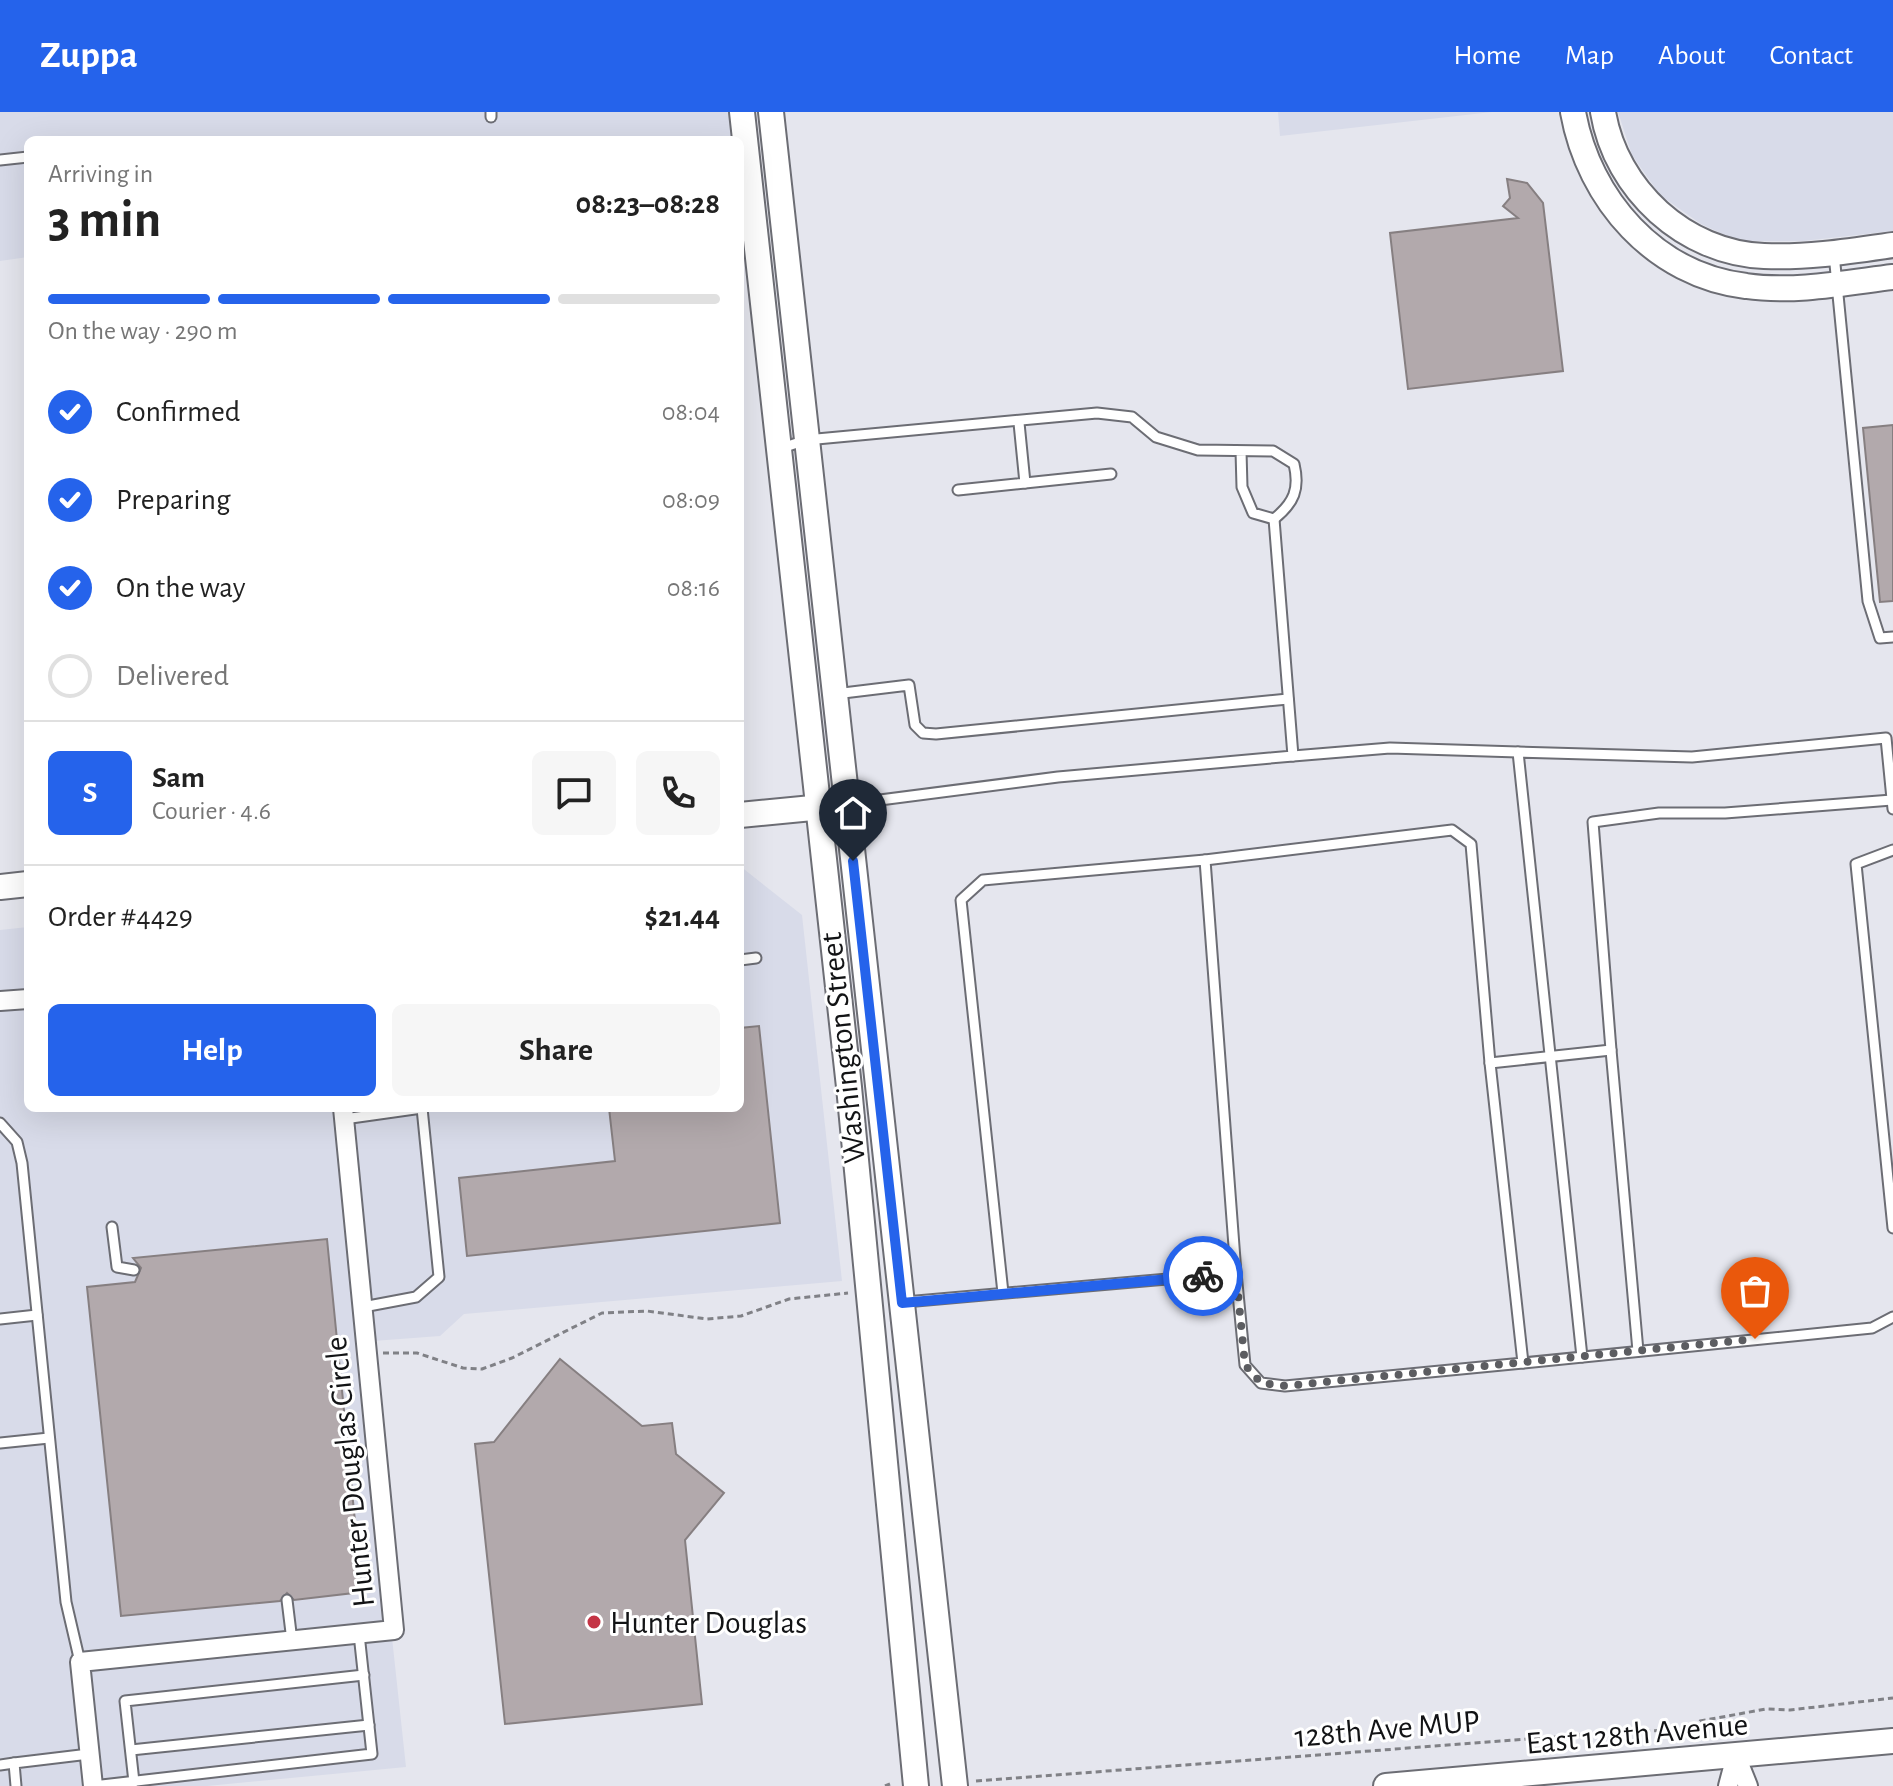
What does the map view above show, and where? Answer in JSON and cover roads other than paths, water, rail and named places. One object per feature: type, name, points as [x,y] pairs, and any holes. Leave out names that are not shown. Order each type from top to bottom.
[{"type":"main road","name":"Washington Street","points":[[771,112],[902,1303],[966,1784]]},
{"type":"main road","name":"Washington Street","points":[[739,115],[742,136]]},
{"type":"main road","points":[[1605,119],[1614,150],[1629,179],[1648,203],[1674,225],[1702,241],[1732,252],[1793,256],[1893,245]]},
{"type":"main road","points":[[1575,123],[1585,159],[1608,202],[1631,229],[1680,266],[1722,282],[1779,288],[1893,277]]},
{"type":"main road","name":"Washington Street","points":[[744,157],[779,449],[876,1349],[889,1524],[916,1786]]},
{"type":"main road","points":[[744,815],[847,804]]},
{"type":"main road","points":[[0,887],[24,884]]},
{"type":"main road","name":"East 128th Avenue","points":[[1386,1786],[1893,1741]]},
{"type":"street","points":[[1575,123],[1605,119]]},
{"type":"street","points":[[1652,247],[1674,225]]},
{"type":"street","points":[[0,1001],[24,999]]},
{"type":"street","name":"Hunter Douglas Circle","points":[[80,1662],[394,1630],[344,1114]]},
{"type":"street","points":[[80,1662],[93,1786]]},
{"type":"street","points":[[1728,1786],[1736,1756]]},
{"type":"street","points":[[1736,1756],[1748,1786]]},
{"type":"lane","points":[[0,160],[24,157]]},
{"type":"lane","points":[[1834,252],[1868,601],[1880,638],[1893,637]]},
{"type":"lane","points":[[779,449],[806,440],[1019,423],[1097,413],[1132,417],[1156,437],[1198,450],[1273,451],[1294,464],[1298,480],[1291,505],[1274,519]]},
{"type":"lane","points":[[1019,423],[1025,483]]},
{"type":"lane","points":[[1241,451],[1242,487],[1253,513],[1274,519]]},
{"type":"lane","points":[[958,490],[1111,474]]},
{"type":"lane","points":[[1274,519],[1293,756]]},
{"type":"lane","points":[[835,694],[909,685],[915,725],[923,733],[936,734],[1288,699]]},
{"type":"lane","points":[[847,804],[1058,777],[1390,748],[1692,757],[1886,738],[1893,809]]},
{"type":"lane","points":[[1518,752],[1582,1357]]},
{"type":"lane","points":[[1638,1351],[1593,822],[1659,813],[1725,813],[1892,800]]},
{"type":"lane","points":[[1003,1293],[961,900],[983,880],[1205,860],[1452,830],[1471,844],[1490,1063],[1523,1363]]},
{"type":"lane","points":[[1893,850],[1856,864],[1893,1228]]},
{"type":"lane","points":[[1205,860],[1245,1365],[1261,1383],[1285,1386],[1872,1328],[1893,1317]]},
{"type":"lane","points":[[744,960],[756,958]]},
{"type":"lane","points":[[1490,1063],[1611,1050]]},
{"type":"lane","points":[[344,1114],[370,1112]]},
{"type":"lane","points":[[363,1307],[416,1297],[439,1277],[422,1112]]},
{"type":"lane","points":[[0,1123],[17,1142],[22,1163],[66,1602],[80,1662]]},
{"type":"lane","points":[[112,1227],[117,1267],[134,1270]]},
{"type":"lane","points":[[902,1303],[1236,1273]]},
{"type":"lane","points":[[0,1319],[37,1315]]},
{"type":"lane","points":[[0,1443],[49,1438]]},
{"type":"lane","points":[[287,1600],[292,1641]]},
{"type":"lane","points":[[93,1786],[372,1754],[359,1634]]},
{"type":"lane","points":[[134,1782],[125,1701],[364,1675]]},
{"type":"lane","points":[[131,1750],[369,1725]]},
{"type":"lane","points":[[0,1765],[89,1754]]},
{"type":"lane","points":[[14,1763],[16,1786]]},
{"type":"place","name":"Hunter Douglas","points":[[594,1622]]}]
